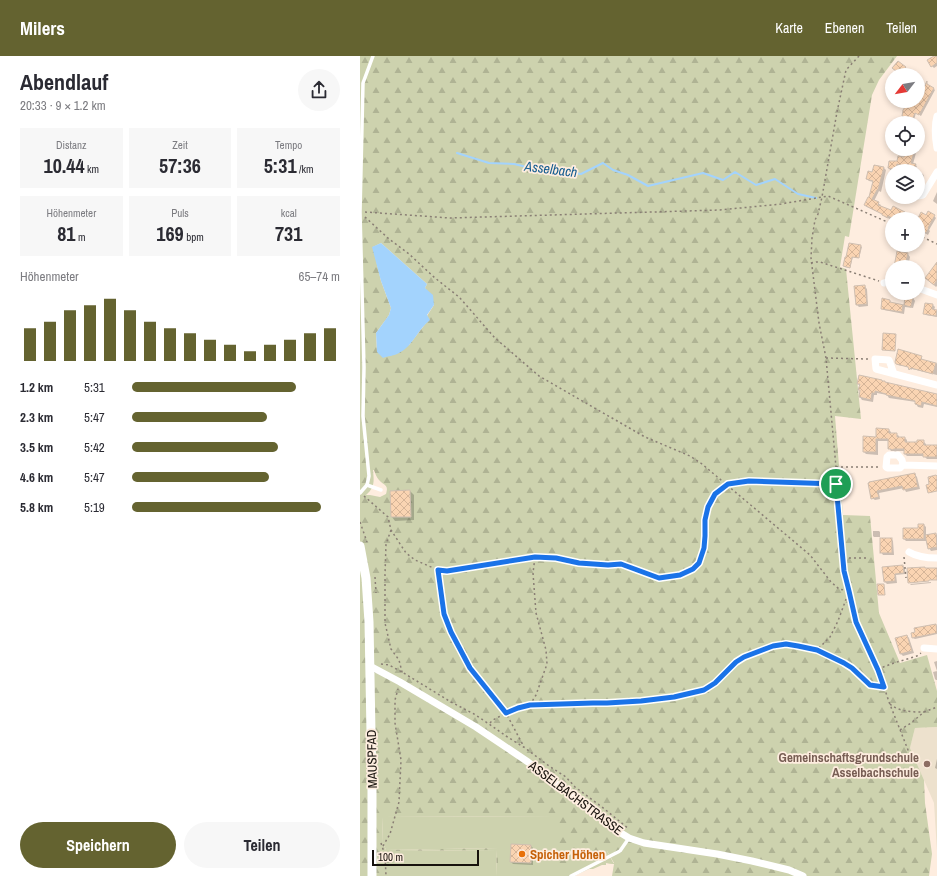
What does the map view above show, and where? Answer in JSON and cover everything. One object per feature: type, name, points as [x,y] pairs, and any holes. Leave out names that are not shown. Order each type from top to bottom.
[{"type":"street","points":[[937,116],[935,125],[937,148]]},
{"type":"street","points":[[925,191],[937,172]]},
{"type":"street","points":[[925,291],[937,295]]},
{"type":"street","points":[[894,374],[889,360],[875,359],[876,369],[894,374],[937,384]]},
{"type":"street","points":[[903,465],[902,460],[898,455],[889,455],[886,458],[886,467],[888,468],[900,468],[903,465],[937,466]]},
{"type":"street","name":"MAUSPFAD","points":[[360,546],[367,585],[369,614],[372,876]]},
{"type":"street","points":[[906,555],[937,558]]},
{"type":"street","points":[[924,648],[937,650]]},
{"type":"street","name":"ASSELBACHSTRASSE","points":[[370,666],[400,682],[476,728],[528,762],[616,830],[631,835],[644,843],[752,861],[789,870],[803,876]]},
{"type":"lane","points":[[360,493],[367,485],[369,476],[363,416],[364,366],[360,212],[363,83],[373,56]]},
{"type":"lane","points":[[367,485],[381,490]]},
{"type":"lane","points":[[571,876],[620,851],[631,835]]},
{"type":"path","points":[[859,56],[846,70],[822,197],[815,220],[811,258],[819,324],[826,358],[844,571],[856,622],[878,670],[910,755]]},
{"type":"path","points":[[360,212],[450,218],[712,210],[781,204],[828,196],[885,221]]},
{"type":"path","points":[[360,212],[389,239],[409,254],[435,278],[459,297],[495,338],[539,376],[645,437],[690,456],[702,464],[728,484],[810,555],[831,582],[839,589],[849,591]]},
{"type":"path","points":[[925,238],[937,244]]},
{"type":"path","points":[[812,263],[820,262],[874,279]]},
{"type":"path","points":[[826,358],[875,361]]},
{"type":"path","points":[[836,467],[886,467]]},
{"type":"path","points":[[360,493],[388,517],[391,530],[406,553],[415,560],[438,570],[447,571],[535,557],[556,558],[579,563],[608,565],[621,564],[659,578],[680,575],[693,569],[699,563],[704,548],[705,520],[708,507],[715,494],[728,484],[749,481],[836,484]]},
{"type":"path","points":[[382,847],[390,834],[399,802],[400,760],[394,723],[394,700],[402,672],[399,660],[391,649],[385,623],[386,544],[391,530]]},
{"type":"path","points":[[906,555],[906,578]]},
{"type":"path","points":[[530,705],[536,695],[547,664],[546,650],[536,613],[533,573],[535,557]]},
{"type":"path","points":[[844,558],[868,558]]},
{"type":"path","points":[[438,570],[444,614],[451,632],[470,668],[506,713],[525,748]]},
{"type":"path","points":[[817,650],[830,636],[838,621],[849,591]]},
{"type":"path","points":[[489,724],[506,713],[530,705],[641,701],[674,697],[704,690],[715,683],[736,662],[744,657],[773,646],[786,644],[817,650],[852,668],[870,685],[884,687]]},
{"type":"path","points":[[878,670],[917,656]]},
{"type":"path","points":[[370,666],[378,663],[389,665],[474,714],[566,777],[575,787],[602,807],[631,835]]},
{"type":"path","points":[[889,702],[894,708],[924,712]]},
{"type":"path","points":[[900,730],[924,712],[937,707]]},
{"type":"shaded area","name":"Gemeinschaftsgrundschule Asselbachschule","points":[[937,727],[937,851],[934,803],[910,748],[915,728]]},
{"type":"green space","points":[[360,56],[897,56],[888,68],[885,68],[885,72],[879,80],[872,95],[849,237],[845,236],[840,267],[846,269],[861,419],[835,416],[843,515],[870,516],[879,613],[900,663],[927,655],[937,691],[937,727],[915,728],[910,748],[924,780],[925,803],[932,854],[929,876],[612,876],[614,864],[606,863],[614,863],[607,851],[557,868],[556,816],[382,817],[383,843],[386,850],[498,848],[498,876],[496,850],[391,851],[391,876],[360,876]],"holes":[[[381,243],[427,284],[425,288],[434,305],[427,316],[429,320],[409,345],[377,352],[376,333],[389,315],[391,308],[381,281],[373,247]],[[374,470],[378,479],[387,488],[386,494],[380,497],[366,495],[373,484]]]},
{"type":"green space","points":[[557,816],[607,851],[614,864],[606,863],[606,865],[588,869],[574,876],[498,876],[498,848],[386,850],[383,843],[382,817]]},
{"type":"green space","points":[[496,850],[497,876],[391,876],[390,851]]},
{"type":"water","points":[[381,243],[427,284],[425,288],[433,295],[434,305],[427,315],[430,320],[412,342],[404,350],[397,354],[383,358],[377,352],[376,333],[389,315],[391,308],[381,281],[372,247]]},
{"type":"building","points":[[937,56],[937,63],[931,67],[927,60]]},
{"type":"building","points":[[898,61],[906,67],[905,68],[892,68]]},
{"type":"building","points":[[927,81],[927,84],[934,88],[925,104],[925,85]]},
{"type":"building","points":[[904,108],[923,108],[919,115],[915,113],[914,116],[902,116]]},
{"type":"building","points":[[898,156],[913,156],[911,163],[916,164],[889,164],[889,161],[897,161]]},
{"type":"building","points":[[874,165],[884,167],[878,190],[872,199],[879,202],[878,205],[891,210],[893,206],[905,212],[885,212],[885,216],[864,205],[869,197],[873,181],[866,179],[868,171],[872,172]]},
{"type":"building","points":[[928,211],[935,215],[926,233],[925,214]]},
{"type":"building","points":[[849,243],[861,245],[859,258],[852,257],[850,268],[843,266]]},
{"type":"building","points":[[897,252],[908,253],[906,260],[895,260]]},
{"type":"building","points":[[937,262],[937,280],[934,285],[925,278]]},
{"type":"building","points":[[865,285],[867,304],[856,305],[854,286]]},
{"type":"building","points":[[882,298],[885,300],[890,300],[890,302],[904,305],[905,300],[913,300],[911,307],[903,305],[902,312],[881,309]]},
{"type":"building","points":[[925,303],[933,304],[932,309],[937,310],[936,316],[923,314]]},
{"type":"building","points":[[883,333],[896,334],[895,351],[882,350]]},
{"type":"building","points":[[898,349],[922,356],[921,359],[936,363],[933,374],[911,368],[909,370],[908,367],[896,364],[895,362]]},
{"type":"building","points":[[859,375],[937,394],[937,406],[922,402],[921,406],[915,404],[915,401],[886,395],[875,391],[875,393],[872,393],[871,400],[859,397],[860,390],[858,390],[860,384],[857,384]]},
{"type":"building","points":[[876,428],[889,429],[889,433],[897,433],[897,437],[905,437],[905,442],[917,442],[917,440],[924,440],[924,445],[937,445],[937,457],[923,457],[923,454],[904,454],[904,449],[888,449],[888,439],[876,439],[876,452],[863,452],[863,436],[876,437]]},
{"type":"building","points":[[915,473],[918,487],[903,490],[902,486],[877,491],[879,497],[871,499],[869,482]]},
{"type":"building","points":[[936,475],[937,491],[928,493],[926,485],[929,484],[928,477]]},
{"type":"building","points":[[410,490],[411,517],[391,517],[390,491]]},
{"type":"building","points":[[918,524],[924,524],[924,539],[903,539],[903,528],[918,528]]},
{"type":"building","points":[[936,533],[937,547],[928,549],[925,535]]},
{"type":"building","points":[[880,538],[892,538],[892,553],[880,553]]},
{"type":"building","points":[[903,565],[904,573],[895,574],[895,581],[884,582],[882,567]]},
{"type":"building","points":[[907,568],[937,568],[937,580],[908,583]]},
{"type":"building","points":[[877,584],[884,584],[885,595],[878,595]]},
{"type":"building","points":[[936,624],[937,633],[912,638],[911,633],[915,632],[914,628]]},
{"type":"building","points":[[907,635],[912,651],[900,654],[895,638]]},
{"type":"building","points":[[511,844],[531,845],[531,863],[510,862]]},
{"type":"waterway","name":"Asselbach","points":[[457,153],[489,163],[514,164],[535,169],[553,169],[581,174],[603,163],[613,170],[628,175],[648,186],[703,173],[723,180],[735,172],[756,185],[775,179],[798,194],[816,198]]},
{"type":"place","name":"Gemeinschaftsgrundschule Asselbachschule","points":[[927,764]]},
{"type":"place","name":"Spicher Höhen","points":[[522,854]]},
{"type":"route","points":[[749,481],[836,484],[844,571],[856,622],[878,670],[884,687],[870,685],[852,668],[817,650],[786,644],[773,646],[744,657],[736,662],[715,683],[704,690],[674,697],[641,701],[530,705],[506,713],[470,668],[451,632],[444,614],[438,570],[447,571],[535,557],[556,558],[579,563],[608,565],[621,564],[659,578],[680,575],[693,569],[699,563],[704,548],[705,520],[708,507],[715,494],[728,484],[749,481]]}]
